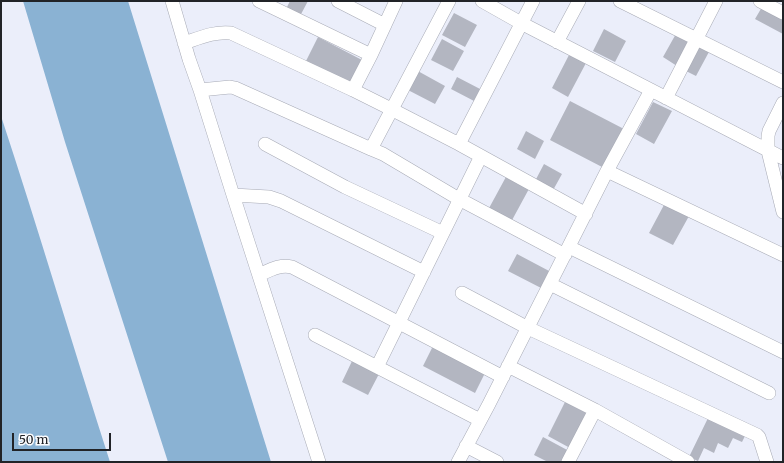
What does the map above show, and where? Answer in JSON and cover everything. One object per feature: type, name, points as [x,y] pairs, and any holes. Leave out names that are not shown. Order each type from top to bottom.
[{"type":"street","points":[[172,1],[184,43],[320,462]]},
{"type":"street","points":[[259,1],[371,55]]},
{"type":"street","points":[[338,1],[385,25]]},
{"type":"street","points":[[353,90],[396,1]]},
{"type":"street","points":[[371,149],[448,1]]},
{"type":"street","points":[[482,1],[557,42],[783,158]]},
{"type":"street","points":[[459,144],[533,1]]},
{"type":"street","points":[[557,42],[579,1]]},
{"type":"street","points":[[620,1],[783,82]]},
{"type":"street","points":[[666,98],[716,1]]},
{"type":"street","points":[[760,1],[783,13]]},
{"type":"street","points":[[184,43],[216,33],[231,33],[391,109],[459,144],[586,214]]},
{"type":"street","points":[[200,90],[230,87],[235,88],[383,154],[459,199],[783,352]]},
{"type":"street","points":[[458,462],[528,328],[607,171],[652,90]]},
{"type":"street","points":[[783,103],[768,136],[768,151],[783,212]]},
{"type":"street","points":[[265,144],[345,187],[443,233]]},
{"type":"street","points":[[377,367],[481,156]]},
{"type":"street","points":[[607,171],[783,255]]},
{"type":"street","points":[[233,195],[269,197],[281,201],[424,272]]},
{"type":"street","points":[[259,275],[281,266],[292,267],[398,322],[505,372],[595,410],[688,462]]},
{"type":"street","points":[[550,284],[769,393]]},
{"type":"street","points":[[462,293],[528,328],[756,435],[759,437],[767,462]]},
{"type":"street","points":[[315,335],[480,420]]},
{"type":"street","points":[[568,462],[595,410]]},
{"type":"street","points":[[466,446],[497,462]]},
{"type":"water","points":[[23,1],[128,1],[271,462],[168,462],[65,142]]},
{"type":"water","points":[[1,116],[29,202],[110,462],[1,462]]},
{"type":"building","points":[[290,1],[308,1],[300,16],[286,9]]},
{"type":"building","points":[[762,7],[783,18],[783,34],[755,19]]},
{"type":"building","points":[[454,13],[477,25],[465,47],[442,35]]},
{"type":"building","points":[[604,29],[626,41],[615,62],[593,51]]},
{"type":"building","points":[[677,32],[691,40],[677,66],[663,57]]},
{"type":"building","points":[[318,37],[362,60],[348,85],[305,63]]},
{"type":"building","points":[[442,39],[464,51],[453,71],[431,60]]},
{"type":"building","points":[[698,43],[710,50],[696,76],[684,70]]},
{"type":"building","points":[[569,55],[586,63],[568,97],[552,88]]},
{"type":"building","points":[[416,70],[445,86],[435,104],[406,89]]},
{"type":"building","points":[[457,77],[482,90],[476,102],[451,89]]},
{"type":"building","points":[[570,101],[624,129],[604,168],[550,140]]},
{"type":"building","points":[[653,102],[672,111],[654,144],[636,134]]},
{"type":"building","points":[[526,131],[544,141],[535,159],[517,149]]},
{"type":"building","points":[[544,164],[562,174],[552,192],[534,183]]},
{"type":"building","points":[[507,175],[530,187],[511,222],[488,210]]},
{"type":"building","points":[[665,203],[689,216],[673,245],[649,233]]},
{"type":"building","points":[[517,254],[551,272],[543,289],[508,271]]},
{"type":"building","points":[[434,344],[486,371],[475,393],[423,366]]},
{"type":"building","points":[[353,359],[380,372],[368,395],[342,382]]},
{"type":"building","points":[[565,402],[588,414],[570,448],[548,436]]},
{"type":"building","points":[[709,416],[746,434],[742,442],[733,438],[728,448],[718,443],[714,453],[704,448],[698,461],[689,457]]},
{"type":"building","points":[[543,437],[569,451],[563,462],[548,462],[534,455]]}]
